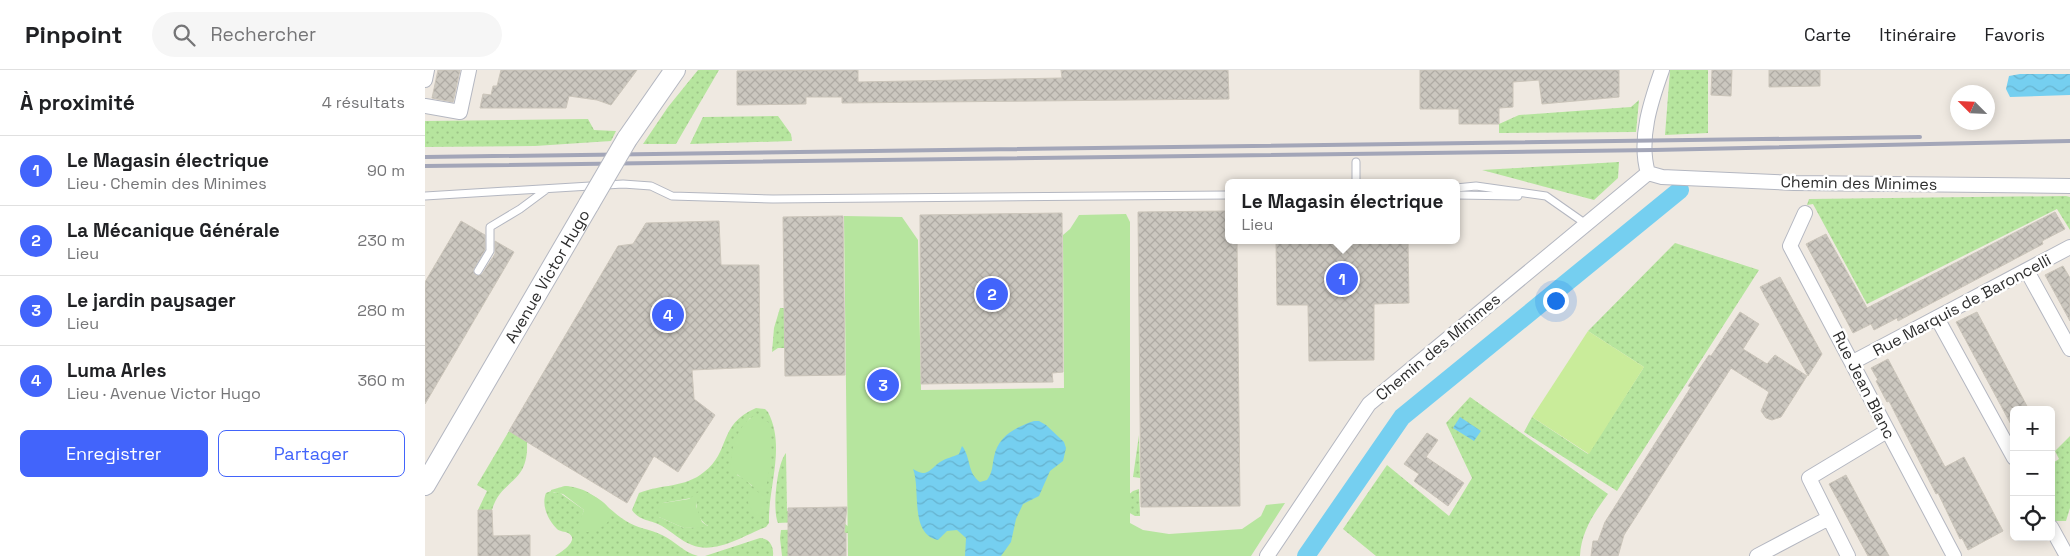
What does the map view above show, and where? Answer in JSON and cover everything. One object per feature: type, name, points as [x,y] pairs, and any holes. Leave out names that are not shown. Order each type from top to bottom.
[{"type":"main road","name":"Avenue Victor Hugo","points":[[425,485],[627,139],[675,70]]},
{"type":"street","points":[[425,80],[427,70]]},
{"type":"street","points":[[425,106],[460,112],[469,70]]},
{"type":"street","points":[[1648,173],[1646,164],[1646,126],[1662,70]]},
{"type":"street","name":"Chemin des Minimes","points":[[1267,556],[1369,404],[1648,173],[1662,178],[1794,183],[2070,186]]},
{"type":"street","name":"Rue Jean Blanc","points":[[1805,213],[1790,246],[1954,556]]},
{"type":"street","name":"Rue Marquis de Baroncelli","points":[[1853,362],[2070,247]]},
{"type":"street","points":[[2027,270],[2070,349]]},
{"type":"street","points":[[1937,318],[2010,451]]},
{"type":"street","points":[[1848,556],[1809,478],[1887,431]]},
{"type":"street","points":[[1757,556],[1829,518]]},
{"type":"street","points":[[2055,534],[2067,556]]},
{"type":"lane","points":[[1356,162],[1356,179]]},
{"type":"lane","points":[[425,196],[623,184],[651,186],[672,196],[773,199],[1225,195]]},
{"type":"lane","points":[[1460,188],[1476,186],[1546,196],[1586,224]]},
{"type":"lane","points":[[478,271],[490,251],[490,227],[520,209],[547,188]]},
{"type":"lane","points":[[1460,195],[1538,195]]},
{"type":"green space","points":[[698,70],[719,70],[676,144],[643,144],[668,107]]},
{"type":"green space","points":[[1670,70],[1708,70],[1708,133],[1665,135]]},
{"type":"green space","points":[[1639,100],[1636,132],[1499,133],[1499,124],[1519,115],[1631,107]]},
{"type":"green space","points":[[778,116],[791,134],[792,141],[690,144],[703,117]]},
{"type":"green space","points":[[588,119],[594,130],[616,131],[611,141],[535,146],[425,147],[425,121]]},
{"type":"green space","points":[[1619,162],[1618,178],[1594,200],[1482,170]]},
{"type":"green space","points":[[2070,197],[2070,230],[2057,209],[1867,304],[1813,204],[1807,205],[1809,199]]},
{"type":"green space","points":[[1126,214],[1130,222],[1130,523],[1143,530],[1169,534],[1242,529],[1261,516],[1266,505],[1285,503],[1251,556],[848,556],[844,216],[902,217],[918,240],[921,390],[1064,388],[1063,235],[1070,229],[1079,215]]},
{"type":"green space","points":[[1675,243],[1759,270],[1617,491],[1524,432],[1532,417],[1588,454],[1644,367],[1588,331]]},
{"type":"green space","points":[[780,308],[784,308],[785,348],[778,348],[772,352],[774,328]]},
{"type":"green space","points":[[1588,331],[1644,367],[1589,454],[1532,417]]},
{"type":"green space","points":[[1470,397],[1608,494],[1593,516],[1586,531],[1580,556],[1376,556],[1343,529],[1387,465],[1449,516],[1472,478],[1446,423]]},
{"type":"green space","points":[[756,408],[765,409],[773,425],[776,439],[769,523],[766,527],[730,543],[710,548],[692,545],[662,526],[635,514],[632,510],[639,493],[689,481],[704,472],[718,456],[735,422]],"holes":[[[750,418],[769,423],[768,436],[752,486],[745,479],[737,475],[739,433]],[[697,497],[696,506],[698,514],[708,526],[684,528],[659,517],[663,503]]]},
{"type":"green space","points":[[756,415],[769,423],[769,472],[766,488],[761,492],[731,470],[733,446],[739,431],[749,419]]},
{"type":"green space","points":[[509,431],[527,442],[524,466],[496,500],[492,510],[478,510],[487,491],[477,485]]},
{"type":"green space","points":[[1139,435],[1140,478],[1133,477]]},
{"type":"green space","points":[[2070,436],[2070,508],[2066,521],[2055,521],[2055,462],[2059,459],[2055,451]]},
{"type":"green space","points":[[786,453],[787,511],[803,511],[798,522],[778,523],[775,508],[776,487],[780,466]]},
{"type":"green space","points":[[565,486],[583,490],[630,523],[662,535],[688,552],[698,556],[555,556],[571,543],[572,539],[568,533],[557,529],[548,517],[544,502],[546,493],[557,489],[553,493],[560,493],[584,510],[582,516],[606,524]]},
{"type":"green space","points":[[565,486],[592,495],[601,501],[608,507],[611,514],[609,521],[595,530],[589,532],[581,531],[578,525],[584,510],[563,494],[551,492],[551,490]]},
{"type":"green space","points":[[749,486],[764,496],[764,513],[761,516],[754,515],[748,502]]},
{"type":"green space","points":[[1139,489],[1140,516],[1135,516],[1128,512],[1127,496]]},
{"type":"green space","points":[[700,491],[696,506],[702,522],[709,527],[684,528],[659,517],[658,507],[663,503],[689,499]]},
{"type":"green space","points":[[844,523],[850,528],[850,533],[788,534],[788,556],[782,556],[781,530],[812,529]]},
{"type":"green space","points":[[760,538],[771,544],[773,556],[705,556]]},
{"type":"water","points":[[2020,74],[2070,74],[2070,95],[2010,97],[2006,89],[2009,76]]},
{"type":"water","points":[[1460,417],[1481,431],[1474,441],[1453,428]]},
{"type":"water","points":[[1034,421],[1039,421],[1046,425],[1064,442],[1066,448],[1063,461],[1050,471],[1039,496],[1023,504],[1016,519],[1011,542],[1001,556],[965,556],[966,538],[957,530],[947,531],[938,540],[929,536],[919,520],[913,469],[922,473],[928,472],[942,461],[959,454],[962,446],[973,474],[980,482],[987,480],[999,443],[1014,429]]},
{"type":"building","points":[[438,70],[460,70],[453,102],[432,98]]},
{"type":"building","points":[[501,70],[637,70],[611,105],[597,100],[569,96],[566,108],[480,108],[483,94],[491,95],[493,86],[497,86]]},
{"type":"building","points":[[858,70],[858,82],[1062,78],[1061,70],[1228,70],[1229,99],[842,103],[842,97],[806,97],[806,104],[737,105],[737,71]]},
{"type":"building","points":[[1420,70],[1619,70],[1619,97],[1542,104],[1539,80],[1513,82],[1513,107],[1499,108],[1499,124],[1459,124],[1459,109],[1420,109]]},
{"type":"building","points":[[1712,70],[1732,70],[1731,96],[1711,95]]},
{"type":"building","points":[[1769,70],[1820,70],[1820,86],[1769,87]]},
{"type":"building","points":[[1225,211],[1225,244],[1237,244],[1240,506],[1141,507],[1138,212]]},
{"type":"building","points":[[2055,212],[2065,229],[2042,241],[2043,244],[1898,321],[1897,318],[1874,330],[1871,324],[1853,333],[1806,244],[1826,234],[1867,308]]},
{"type":"building","points":[[1062,213],[1063,372],[1052,373],[1053,382],[921,384],[920,215]]},
{"type":"building","points":[[843,216],[845,375],[785,376],[783,217]]},
{"type":"building","points":[[461,221],[485,235],[485,250],[473,270],[476,276],[482,274],[495,254],[495,241],[514,252],[425,404],[425,282]]},
{"type":"building","points":[[719,221],[721,265],[759,265],[760,367],[692,370],[694,399],[715,415],[678,472],[654,456],[627,503],[509,431],[618,246],[633,244],[646,223]]},
{"type":"building","points":[[1276,244],[1408,244],[1409,303],[1374,304],[1374,360],[1309,361],[1308,305],[1277,305]]},
{"type":"building","points":[[2063,266],[2070,278],[2070,321],[2045,275]]},
{"type":"building","points":[[1780,277],[1822,354],[1808,376],[1760,287]]},
{"type":"building","points":[[1740,312],[1759,324],[1743,349],[1767,364],[1775,355],[1807,376],[1781,417],[1772,420],[1766,418],[1761,411],[1769,392],[1731,368],[1624,535],[1618,556],[1591,556],[1593,541],[1598,541],[1605,522],[1691,387],[1688,386],[1709,355],[1711,356]]},
{"type":"building","points":[[1977,312],[2027,406],[2010,406],[2010,423],[1956,322]]},
{"type":"building","points":[[1888,359],[1945,467],[1964,457],[2003,531],[1968,550],[1962,538],[1960,539],[1938,493],[1936,494],[1889,401],[1887,402],[1876,381],[1878,380],[1871,368]]},
{"type":"building","points":[[1427,433],[1438,440],[1426,457],[1464,483],[1448,506],[1414,481],[1419,474],[1404,464]]},
{"type":"building","points":[[1846,475],[1889,556],[1868,556],[1829,484]]},
{"type":"building","points":[[847,507],[844,533],[846,533],[846,556],[788,556],[788,508]]},
{"type":"building","points":[[478,510],[492,510],[493,536],[530,535],[530,556],[478,556]]},
{"type":"waterway","points":[[1306,556],[1402,417],[1680,190]]},
{"type":"railway","points":[[425,157],[1920,137]]},
{"type":"railway","points":[[425,166],[1654,150],[2070,141]]},
{"type":"place","name":"Le Magasin électrique","points":[[1342,279]]},
{"type":"place","name":"La Mécanique Générale","points":[[992,294]]},
{"type":"place","name":"Luma Arles","points":[[668,315]]},
{"type":"place","name":"Le jardin paysager","points":[[883,385]]}]
